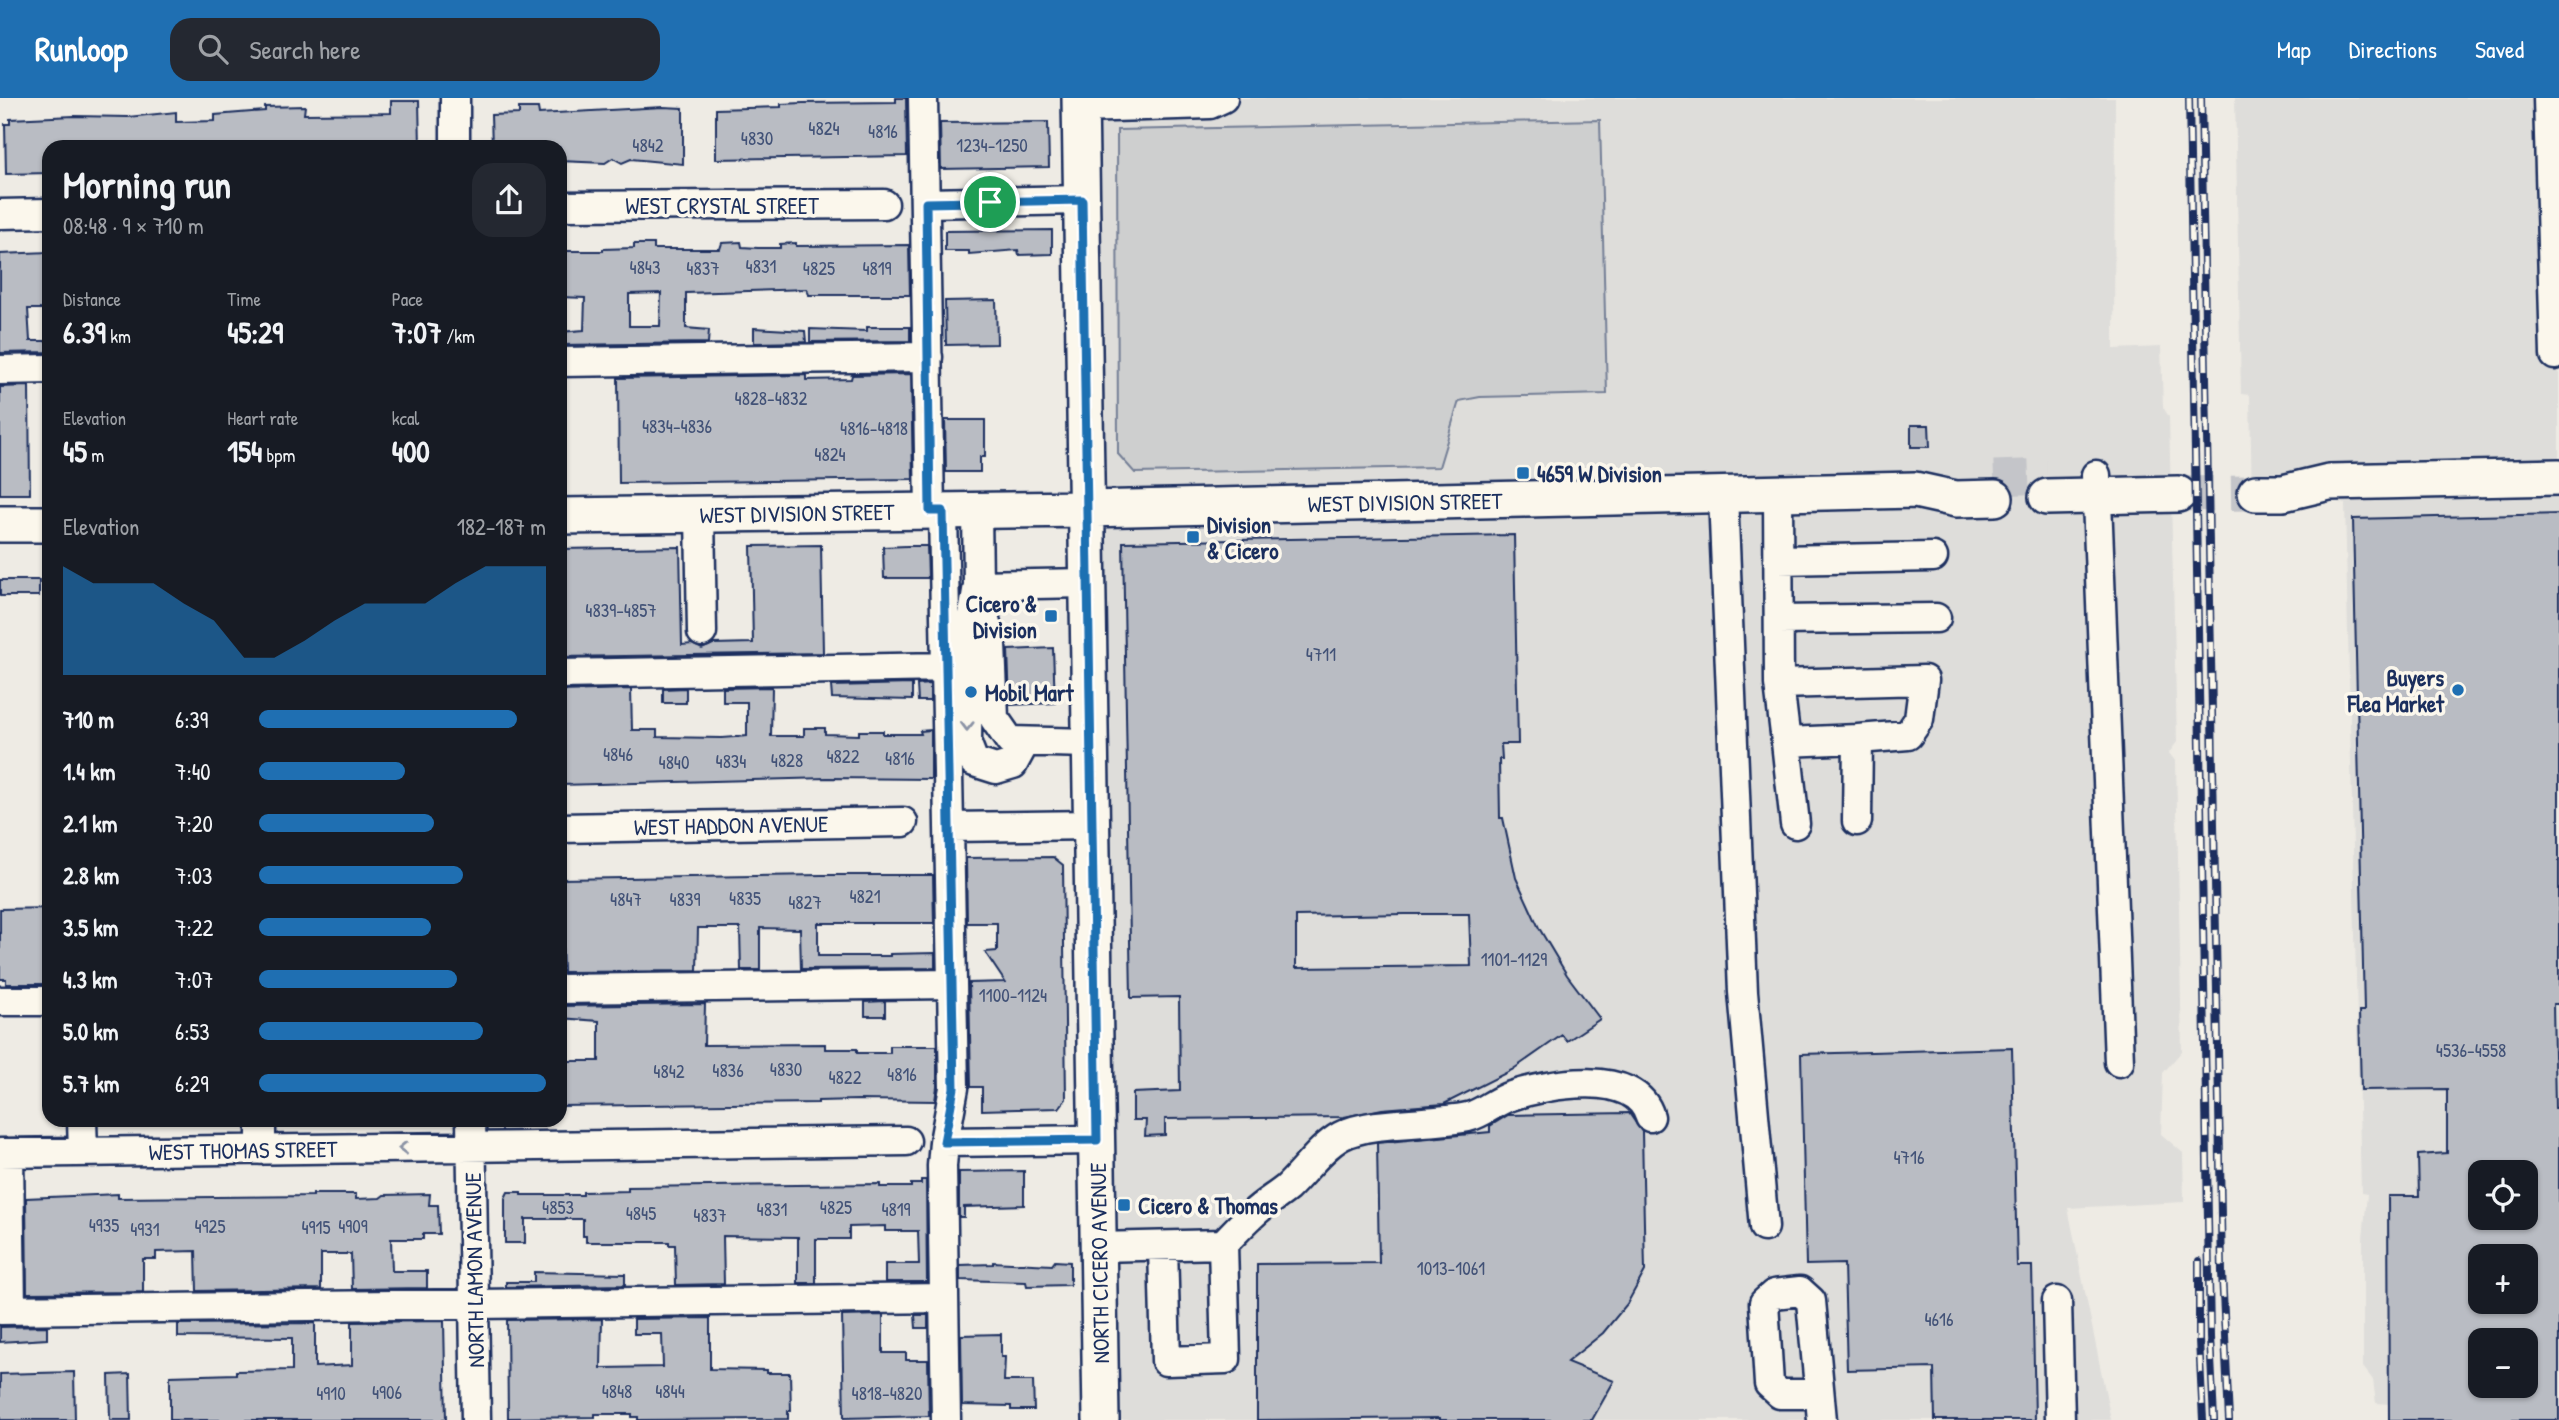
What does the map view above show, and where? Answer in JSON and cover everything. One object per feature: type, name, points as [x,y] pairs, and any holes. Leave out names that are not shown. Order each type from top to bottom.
[{"type":"main road","name":"NORTH CICERO AVENUE","points":[[1080,103],[1101,1420]]},
{"type":"main road","points":[[2256,483],[2283,493],[2329,482],[2559,477]]},
{"type":"main road","points":[[2047,487],[2178,484]]},
{"type":"main road","name":"WEST DIVISION STREET","points":[[567,516],[1087,509],[1915,491],[1956,499],[1995,488]]},
{"type":"main road","points":[[0,524],[42,524]]},
{"type":"street","points":[[455,98],[456,140]]},
{"type":"street","points":[[923,98],[928,357],[946,667],[953,984],[954,1088],[942,1169],[946,1420]]},
{"type":"street","points":[[1080,103],[1210,104],[1223,98]]},
{"type":"street","points":[[2548,98],[2555,355]]},
{"type":"street","points":[[926,203],[1082,200]]},
{"type":"street","name":"WEST CRYSTAL STREET","points":[[567,206],[884,204]]},
{"type":"street","points":[[0,214],[42,213]]},
{"type":"street","points":[[567,362],[928,357]]},
{"type":"street","points":[[0,370],[42,369]]},
{"type":"street","points":[[2097,486],[2119,1062]]},
{"type":"street","points":[[1778,494],[1779,684],[1794,824]]},
{"type":"street","points":[[1723,495],[1743,992],[1764,1227]]},
{"type":"street","points":[[977,510],[978,585],[968,644],[967,744],[974,762],[996,769],[1013,764],[1025,742]]},
{"type":"street","points":[[700,514],[702,632]]},
{"type":"street","points":[[1778,560],[1933,557]]},
{"type":"street","points":[[978,585],[1088,583]]},
{"type":"street","points":[[978,585],[991,644],[994,718],[1010,741],[1090,743]]},
{"type":"street","points":[[1779,620],[1936,618]]},
{"type":"street","points":[[567,674],[946,667]]},
{"type":"street","points":[[1779,684],[1924,680],[1919,719],[1908,735],[1786,742]]},
{"type":"street","points":[[1857,821],[1858,739]]},
{"type":"street","name":"WEST HADDON AVENUE","points":[[567,828],[903,822]]},
{"type":"street","points":[[949,827],[1092,825]]},
{"type":"street","points":[[567,989],[953,984]]},
{"type":"street","points":[[0,1001],[42,1001]]},
{"type":"street","points":[[1098,1247],[1223,1244],[1255,1212],[1285,1190],[1339,1137],[1362,1128],[1468,1117],[1511,1096],[1552,1087],[1591,1083],[1608,1083],[1621,1088],[1647,1107],[1650,1117]]},
{"type":"street","points":[[82,1127],[83,1152]]},
{"type":"street","points":[[261,1127],[261,1150]]},
{"type":"street","name":"WEST THOMAS STREET","points":[[4,1153],[261,1150],[471,1133],[906,1141]]},
{"type":"street","name":"NORTH LAMON AVENUE","points":[[471,1133],[476,1420]]},
{"type":"street","points":[[944,1142],[1097,1140]]},
{"type":"street","points":[[4,1153],[6,1310],[944,1298]]},
{"type":"street","points":[[1163,1246],[1166,1361],[1226,1359],[1223,1244]]},
{"type":"street","points":[[2057,1301],[2060,1420]]},
{"type":"shaded area","points":[[1098,98],[2115,98],[2114,349],[2161,347],[2163,407],[2169,417],[2177,742],[2169,753],[2176,762],[2182,1051],[2163,1073],[2161,1134],[2183,1153],[2184,1202],[2068,1208],[2111,1420],[1116,1420]]},
{"type":"shaded area","points":[[2235,98],[2559,98],[2559,1420],[2389,1420],[2389,1404],[2376,1403],[2373,1380],[2363,1367],[2363,1239],[2367,1194],[2361,1193],[2345,504],[2335,501],[2252,502],[2250,395],[2241,394]]},
{"type":"shaded area","points":[[1600,120],[1607,394],[1480,397],[1459,401],[1439,467],[1135,473],[1118,454],[1117,130]]},
{"type":"building","points":[[896,98],[906,98],[907,156],[716,159],[716,109],[781,107],[781,104],[803,103],[896,102]]},
{"type":"building","points":[[391,101],[419,101],[420,140],[42,140],[42,173],[6,174],[5,124],[10,124],[10,119],[128,117],[176,112],[176,122],[215,121],[215,115],[265,111],[265,107],[305,106],[304,114],[391,113]]},
{"type":"building","points":[[519,108],[538,108],[539,114],[683,108],[683,164],[631,159],[622,163],[613,158],[605,163],[567,161],[567,140],[492,140],[491,115],[519,114]]},
{"type":"building","points":[[1048,122],[1049,167],[941,169],[940,123]]},
{"type":"building","points":[[1052,230],[1052,254],[1019,255],[1018,250],[969,254],[969,251],[945,251],[945,231]]},
{"type":"building","points":[[741,242],[742,247],[758,248],[780,248],[780,244],[796,243],[796,246],[909,245],[910,295],[809,295],[807,289],[686,293],[686,328],[709,330],[708,343],[567,345],[567,331],[584,330],[585,298],[567,297],[567,251],[634,248],[634,244],[654,244],[654,249],[720,249],[722,243]],"holes":[[[661,293],[660,326],[629,326],[629,294]]]},
{"type":"building","points":[[42,252],[42,309],[28,309],[30,341],[42,341],[42,352],[0,353],[0,254]]},
{"type":"building","points":[[996,300],[997,344],[946,345],[945,301]]},
{"type":"building","points":[[867,327],[910,327],[910,341],[810,342],[810,329],[867,331]]},
{"type":"building","points":[[754,328],[805,331],[806,342],[754,343]]},
{"type":"building","points":[[911,374],[913,479],[619,483],[618,378],[806,375],[806,380],[851,379],[852,375]]},
{"type":"building","points":[[29,386],[30,494],[0,494],[0,387]]},
{"type":"building","points":[[945,420],[985,420],[985,457],[980,457],[980,472],[946,472]]},
{"type":"building","points":[[1911,425],[1929,425],[1930,447],[1911,447]]},
{"type":"building","name":"Buyers Flea Market","points":[[2559,514],[2559,1004],[2553,1004],[2555,1108],[2559,1108],[2559,1420],[2389,1420],[2388,1196],[2419,1196],[2418,1155],[2447,1153],[2447,1089],[2361,1090],[2359,1011],[2364,1011],[2353,519]]},
{"type":"building","points":[[1514,535],[1518,744],[1501,744],[1500,818],[1503,818],[1516,878],[1539,928],[1567,975],[1600,1019],[1567,1041],[1562,1035],[1512,1070],[1444,1104],[1382,1109],[1344,1117],[1165,1119],[1165,1135],[1145,1136],[1146,1120],[1133,1120],[1133,1093],[1180,1091],[1179,997],[1131,998],[1123,542]],"holes":[[[1469,914],[1471,966],[1296,968],[1296,916]]]},
{"type":"building","points":[[821,545],[823,653],[567,657],[567,549],[680,547],[682,645],[692,644],[702,649],[713,644],[753,643],[751,546]]},
{"type":"building","points":[[927,546],[928,578],[884,578],[883,547]]},
{"type":"building","points":[[0,580],[39,580],[39,596],[0,596]]},
{"type":"building","points":[[1053,648],[1055,703],[1010,705],[1008,650]]},
{"type":"building","points":[[912,684],[912,700],[832,698],[831,686]]},
{"type":"building","points":[[930,684],[930,701],[918,701],[917,685]]},
{"type":"building","points":[[772,687],[771,736],[804,736],[804,728],[825,728],[825,734],[859,735],[859,731],[921,734],[920,731],[931,730],[931,779],[827,778],[567,785],[567,691],[631,689],[632,730],[657,730],[657,737],[747,736],[747,702],[723,702],[723,688]]},
{"type":"building","points":[[686,688],[686,703],[663,703],[663,689]]},
{"type":"building","points":[[1053,857],[1063,865],[1066,1099],[1059,1108],[982,1110],[982,1087],[971,1087],[969,983],[1005,982],[985,952],[997,951],[997,923],[967,923],[966,858]]},
{"type":"building","points":[[933,875],[934,923],[818,923],[818,956],[935,953],[935,968],[801,969],[800,929],[760,928],[760,970],[741,970],[740,928],[698,928],[697,971],[567,972],[567,879]]},
{"type":"building","points":[[42,908],[42,984],[6,984],[6,979],[0,979],[0,909]]},
{"type":"building","points":[[885,1001],[885,1016],[865,1016],[865,1002]]},
{"type":"building","points":[[705,1004],[704,1045],[825,1044],[825,1049],[857,1049],[857,1053],[890,1053],[890,1046],[937,1046],[935,1101],[567,1106],[567,1061],[599,1061],[599,1021],[567,1019],[567,1006]]},
{"type":"building","points":[[2012,1048],[2017,1266],[2032,1266],[2035,1420],[1935,1420],[1934,1368],[1847,1370],[1844,1264],[1806,1265],[1801,1054]]},
{"type":"building","points":[[1629,1113],[1642,1132],[1645,1271],[1627,1304],[1603,1333],[1567,1362],[1614,1381],[1592,1420],[1257,1420],[1257,1264],[1379,1263],[1377,1143],[1490,1132],[1490,1126],[1508,1115]]},
{"type":"building","points":[[1024,1171],[1024,1205],[964,1207],[964,1217],[959,1217],[959,1172]]},
{"type":"building","points":[[921,1180],[926,1180],[927,1282],[885,1282],[885,1264],[919,1264],[918,1231],[885,1231],[885,1226],[849,1227],[849,1239],[816,1239],[816,1283],[798,1283],[798,1237],[723,1236],[724,1284],[676,1285],[675,1245],[669,1245],[669,1242],[586,1242],[586,1236],[583,1236],[583,1219],[525,1219],[525,1243],[505,1243],[505,1198],[508,1192],[521,1192],[521,1195],[583,1195],[583,1192],[628,1191],[628,1187],[880,1184],[880,1187],[911,1187],[911,1184],[921,1184]]},
{"type":"building","points":[[118,1194],[118,1198],[356,1194],[356,1199],[380,1198],[384,1195],[430,1194],[429,1205],[438,1205],[439,1234],[423,1234],[423,1239],[391,1239],[392,1271],[427,1271],[427,1288],[352,1289],[351,1254],[321,1254],[321,1289],[197,1291],[196,1251],[156,1252],[156,1259],[143,1259],[143,1292],[27,1293],[26,1198]]},
{"type":"building","points":[[1055,1261],[1070,1262],[1070,1285],[1027,1286],[1026,1282],[960,1280],[960,1265],[993,1262],[1052,1265]]},
{"type":"building","points":[[534,1272],[625,1274],[625,1285],[506,1287],[506,1282],[534,1282]]},
{"type":"building","points":[[883,1315],[883,1353],[906,1353],[906,1360],[928,1360],[929,1416],[844,1418],[842,1316]]},
{"type":"building","points":[[915,1315],[928,1315],[928,1328],[916,1328]]},
{"type":"building","points":[[710,1318],[710,1369],[790,1373],[791,1411],[788,1411],[788,1419],[638,1420],[638,1417],[632,1417],[632,1414],[508,1418],[507,1320],[602,1319],[601,1368],[663,1367],[662,1334],[634,1334],[634,1319]]},
{"type":"building","points":[[444,1321],[446,1420],[170,1420],[170,1376],[292,1370],[292,1338],[178,1337],[178,1324],[315,1323],[315,1367],[352,1365],[352,1322]]},
{"type":"building","points":[[47,1326],[47,1339],[0,1342],[0,1327]]},
{"type":"building","points":[[1001,1334],[1001,1357],[1005,1357],[1004,1381],[1033,1381],[1034,1410],[1011,1410],[1011,1406],[962,1405],[961,1335]]},
{"type":"building","points":[[74,1372],[75,1420],[0,1420],[0,1374]]},
{"type":"building","points":[[130,1374],[131,1420],[110,1420],[109,1375]]},
{"type":"tunnel","points":[[1994,478],[2047,476]]},
{"type":"tunnel","points":[[2178,494],[2256,493]]},
{"type":"railway","points":[[2189,98],[2210,1337],[2214,1420]]},
{"type":"railway","points":[[2201,98],[2222,1272],[2229,1420]]},
{"type":"railway","points":[[2199,1261],[2203,1420]]},
{"type":"place","name":"4659 W Division","points":[[1523,473]]},
{"type":"place","name":"Division & Cicero","points":[[1193,537]]},
{"type":"place","name":"Cicero & Division","points":[[1051,616]]},
{"type":"place","name":"Buyers Flea Market","points":[[2458,690]]},
{"type":"place","name":"Mobil Mart","points":[[971,692]]},
{"type":"place","name":"Cicero & Thomas","points":[[1124,1205]]},
{"type":"route","points":[[1082,200],[1097,1140],[944,1142],[952,1111],[954,1088],[953,984],[943,511],[930,511],[926,203],[990,202],[1082,200]]}]
